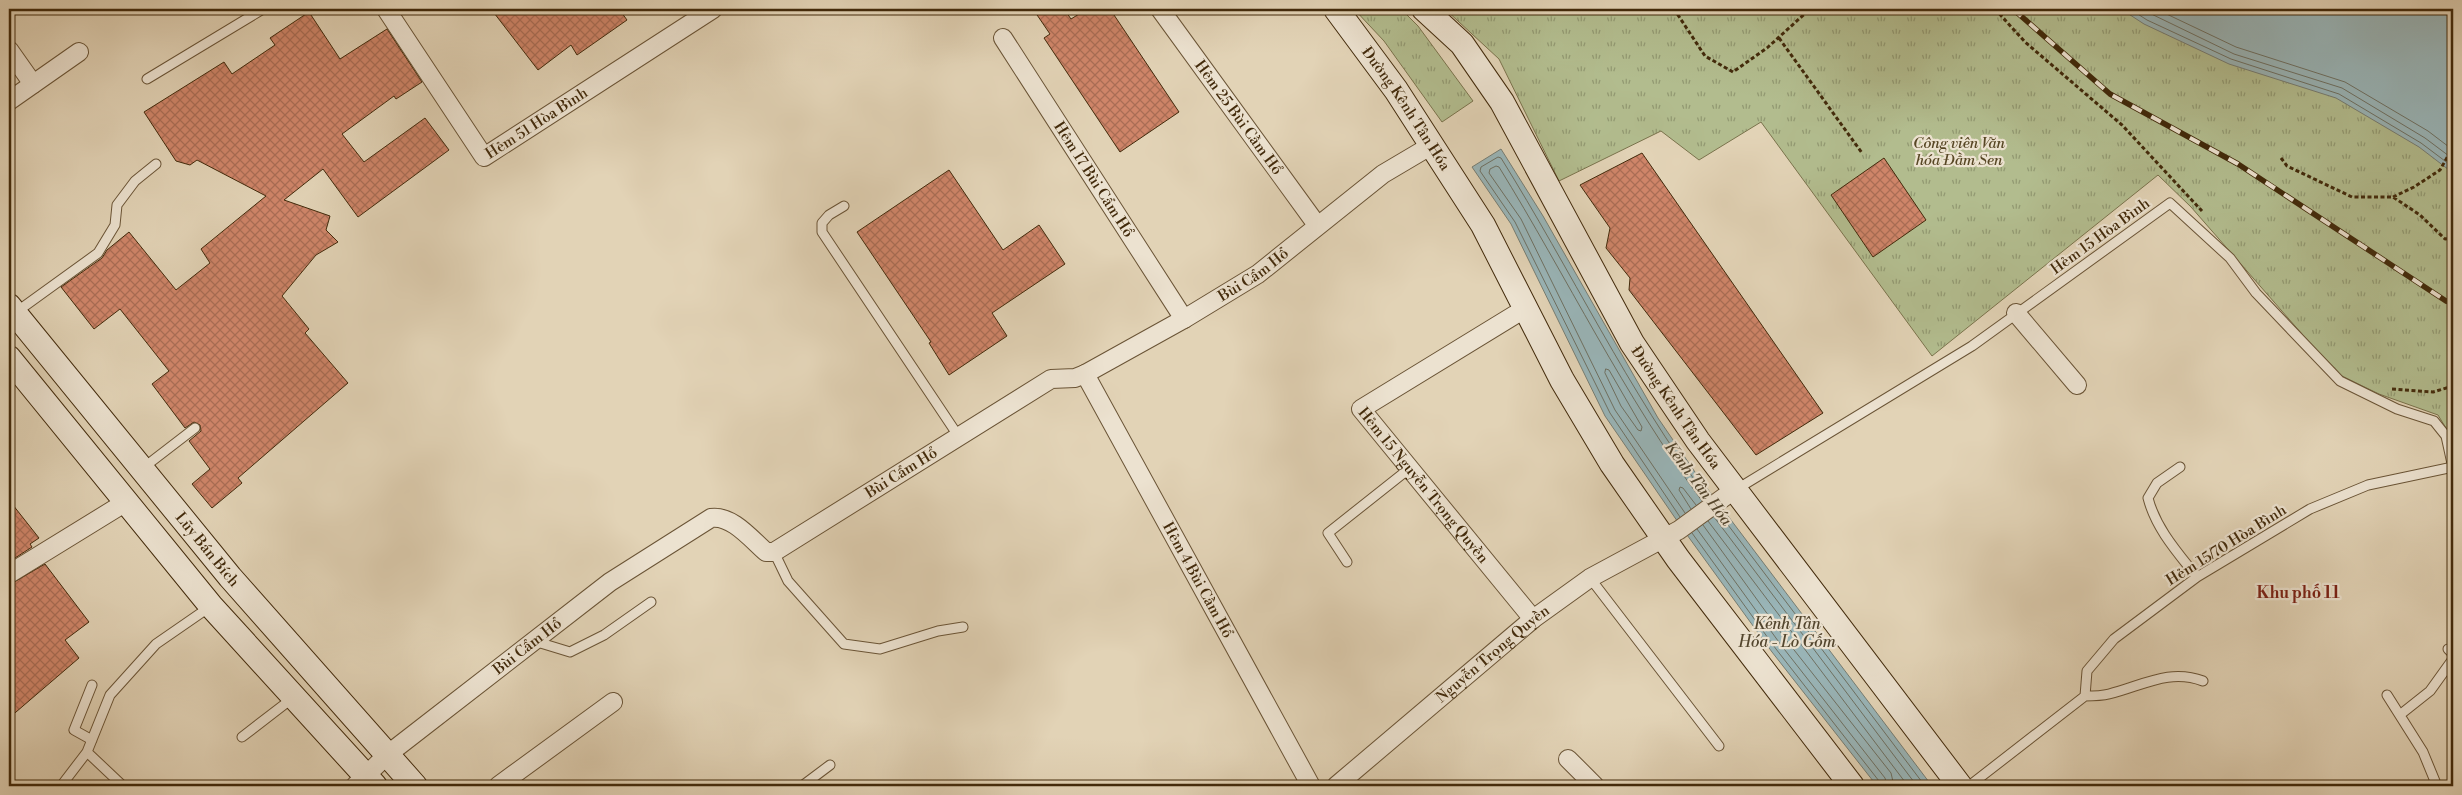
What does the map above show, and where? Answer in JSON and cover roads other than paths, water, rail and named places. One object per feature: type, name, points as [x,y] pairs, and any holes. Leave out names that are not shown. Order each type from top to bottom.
[{"type":"street","name":"Hẻm 51 Hòa Bình","points":[[386,9],[484,157],[690,15],[713,9]]},
{"type":"street","name":"Hẻm 25 Bùi Cầm Hổ","points":[[1160,9],[1317,225]]},
{"type":"street","name":"Đường Kênh Tân Hóa","points":[[1336,9],[1372,56],[1432,144],[1483,225],[1562,380],[1612,464],[1671,534],[1852,786]]},
{"type":"street","name":"Đường Kênh Tân Hóa","points":[[1424,9],[1462,44],[1502,102],[1632,342],[1698,441],[1727,495],[1960,786]]},
{"type":"street","name":"Hẻm 17 Bùi Cẩm Hổ","points":[[1003,38],[1184,319]]},
{"type":"street","points":[[9,50],[34,84]]},
{"type":"street","points":[[9,101],[79,52]]},
{"type":"street","name":"Bùi Cẩm Hổ","points":[[365,783],[386,755],[610,582],[711,518],[719,517],[729,521],[766,552],[774,552],[1051,379],[1075,378],[1085,374],[1184,319],[1258,274],[1383,174],[1432,144]]},
{"type":"street","name":"Hẻm 15 Nguyễn Trọng Quyền","points":[[1526,308],[1361,408],[1532,619]]},
{"type":"street","name":"Lũy Bán Bích","points":[[12,310],[230,578],[415,786]]},
{"type":"street","points":[[2016,313],[2077,385]]},
{"type":"street","points":[[9,358],[211,606],[294,697],[365,783]]},
{"type":"street","name":"Hẻm 4 Bùi Cầm Hổ","points":[[1085,374],[1311,786]]},
{"type":"street","name":"Nguyễn Trọng Quyền","points":[[1336,786],[1532,619],[1590,578],[1671,534],[1727,495]]},
{"type":"street","points":[[9,574],[126,502]]},
{"type":"street","points":[[498,786],[613,702]]},
{"type":"street","points":[[1568,759],[1595,786]]},
{"type":"lane","points":[[147,79],[263,9]]},
{"type":"lane","points":[[12,310],[98,253],[115,225],[117,205],[135,181],[156,164]]},
{"type":"lane","name":"Hẻm 15 Hòa Bình","points":[[1727,495],[1972,346],[2170,203],[2230,258],[2256,293],[2340,381],[2397,409],[2434,422],[2446,436],[2453,467]]},
{"type":"lane","points":[[844,206],[829,215],[822,223],[822,232],[959,437]]},
{"type":"lane","points":[[141,470],[195,428]]},
{"type":"lane","points":[[2180,467],[2158,483],[2148,498],[2151,510],[2168,541],[2197,577]]},
{"type":"lane","name":"Hẻm 15/70 Hòa Bình","points":[[2085,696],[2087,671],[2114,639],[2197,577],[2310,509],[2368,485],[2453,467]]},
{"type":"lane","points":[[1347,562],[1328,534],[1410,468]]},
{"type":"lane","points":[[774,552],[788,581],[844,644],[880,649],[938,631],[963,627]]},
{"type":"lane","points":[[1590,578],[1719,746]]},
{"type":"lane","points":[[534,641],[570,652],[604,635],[650,602]]},
{"type":"lane","points":[[60,786],[87,752],[110,695],[156,644],[211,606]]},
{"type":"lane","points":[[2401,714],[2430,691],[2453,659]]},
{"type":"lane","points":[[1969,786],[2085,696],[2108,694],[2166,676],[2192,677],[2204,681]]},
{"type":"lane","points":[[92,685],[74,730],[92,740]]},
{"type":"lane","points":[[2387,695],[2401,714],[2423,752],[2437,786]]},
{"type":"lane","points":[[242,737],[294,697]]},
{"type":"lane","points":[[87,752],[123,786]]},
{"type":"lane","points":[[802,786],[830,765]]},
{"type":"water","points":[[2121,9],[2453,9],[2453,173],[2419,147],[2336,98],[2229,64],[2144,24]]},
{"type":"water","name":"Kênh Tân Hóa - Lò Gốm","points":[[1501,149],[1543,216],[1658,418],[1697,475],[1932,786],[1877,786],[1772,652],[1682,528],[1605,416],[1511,224],[1472,167]]},
{"type":"railway","points":[[2013,9],[2110,94],[2238,164],[2446,301],[2453,303]]},
{"type":"district","name":"Khu phố 11","points":[[2298,592]]},
{"type":"park label","name":"Công viên Văn hóa Đầm Sen","points":[[1959,152]]},
{"type":"water label","name":"Kênh Tân Hóa","points":[[1699,483]]}]
